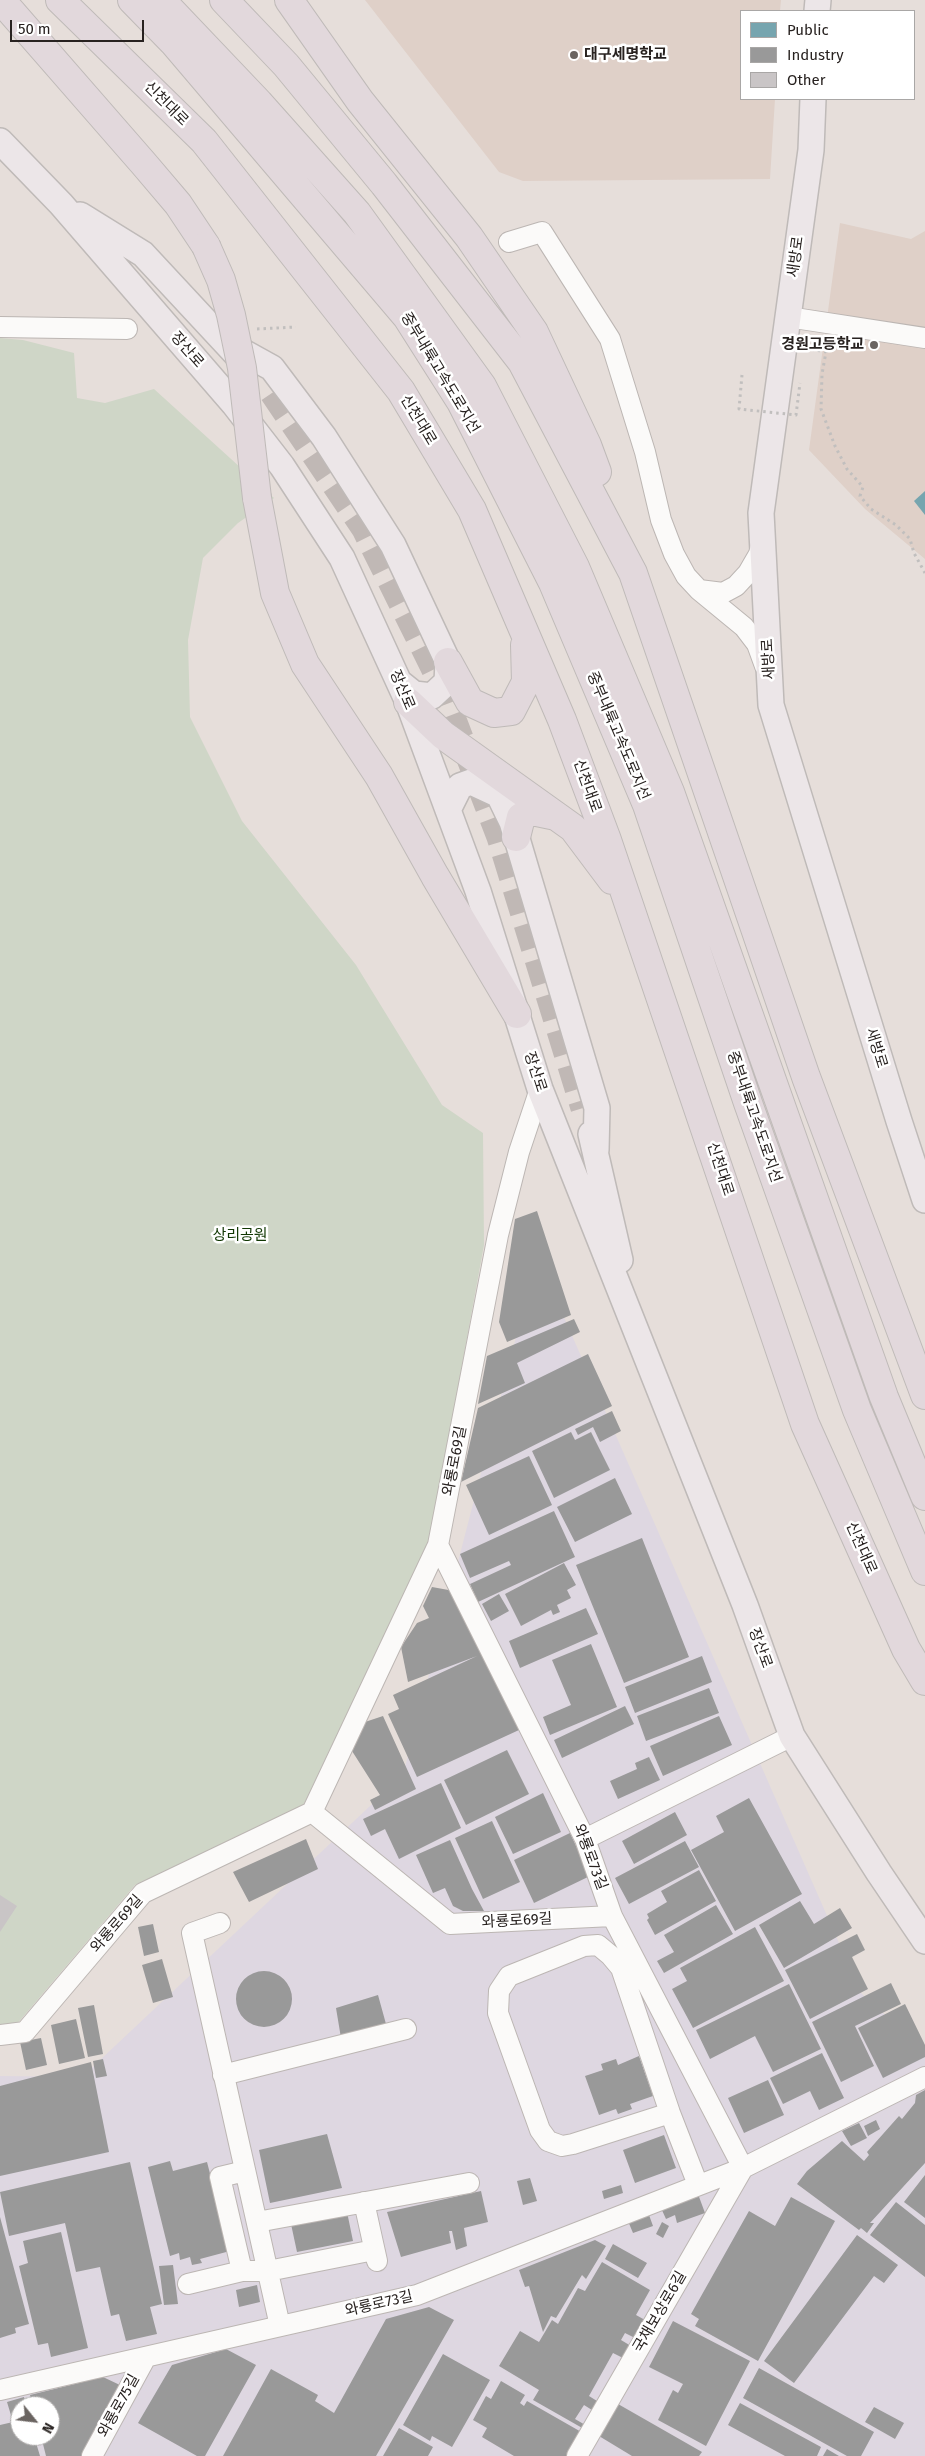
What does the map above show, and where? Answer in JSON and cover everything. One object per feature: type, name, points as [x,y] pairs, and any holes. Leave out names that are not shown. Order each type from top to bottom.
[{"type":"highway","points":[[1,0],[161,184],[206,246],[220,280],[231,315],[242,368],[257,498],[275,593],[305,664],[380,776],[435,876],[517,1014]]},
{"type":"highway","name":"신천대로","points":[[60,0],[204,141],[401,391],[472,510],[562,720],[629,904],[805,1424],[906,1649],[925,1681]]},
{"type":"highway","name":"중부내륙고속도로지선","points":[[132,0],[174,43],[408,317],[461,402],[540,557],[647,805],[748,1102],[854,1401],[925,1571]]},
{"type":"highway","name":"중부내륙고속도로지선","points":[[161,0],[259,103],[357,213],[482,386],[570,559],[670,792],[884,1396],[925,1496]]},
{"type":"highway","points":[[224,0],[286,65],[372,169],[522,362],[633,573]]},
{"type":"highway","points":[[289,0],[360,101],[469,237],[534,332],[587,445],[806,1076],[925,1395]]},
{"type":"highway","points":[[448,662],[470,702],[494,713],[511,711],[526,682],[524,631]]},
{"type":"highway","points":[[403,692],[443,735],[573,828],[629,904]]},
{"type":"highway","points":[[516,837],[521,817],[532,811],[556,816]]},
{"type":"main road","name":"새방로","points":[[813,100],[811,150],[761,513],[771,705],[898,1121],[925,1200]]},
{"type":"main road","name":"장산로","points":[[0,141],[61,204],[234,404],[282,466],[342,558],[403,692],[478,891],[540,1089],[744,1605],[792,1736],[879,1873],[925,1941]]},
{"type":"main road","points":[[61,204],[143,254],[272,393]]},
{"type":"main road","points":[[225,342],[272,368],[324,437],[393,545],[448,662],[447,682],[432,696],[403,692]]},
{"type":"main road","points":[[448,810],[460,786],[471,782],[498,795],[516,837],[597,1108],[596,1150]]},
{"type":"main road","name":"장산로","points":[[583,1108],[596,1150],[636,1334]]},
{"type":"street","points":[[509,242],[542,232],[610,339],[645,452],[661,520],[682,569],[699,590],[744,627],[756,644],[770,683]]},
{"type":"street","points":[[788,317],[925,338]]},
{"type":"street","points":[[0,327],[127,328]]},
{"type":"street","points":[[699,590],[723,593],[736,586],[748,573],[759,554],[763,540]]},
{"type":"street","name":"와룡로69길","points":[[0,2035],[25,2032],[143,1893],[312,1812],[438,1545],[498,1235],[519,1152],[540,1089]]},
{"type":"street","name":"와룡로73길","points":[[438,1545],[585,1838],[612,1916],[743,2168]]},
{"type":"street","points":[[585,1838],[792,1736]]},
{"type":"street","name":"와룡로69길","points":[[312,1812],[450,1924],[612,1916]]},
{"type":"street","points":[[220,1923],[192,1933],[280,2326]]},
{"type":"street","points":[[670,2113],[573,2144],[562,2146],[548,2141],[540,2130],[498,2013],[500,1991],[508,1976],[584,1946],[598,1945],[610,1955],[621,1968],[670,2113],[698,2185]]},
{"type":"street","points":[[223,2074],[406,2030]]},
{"type":"street","name":"와룡로73길","points":[[0,2390],[416,2296],[743,2168],[925,2077]]},
{"type":"street","name":"국채보상로6길","points":[[577,2456],[743,2168]]},
{"type":"street","points":[[242,2271],[220,2177],[245,2171]]},
{"type":"street","points":[[257,2222],[469,2183]]},
{"type":"street","points":[[188,2284],[242,2271],[268,2271],[376,2255],[364,2202]]},
{"type":"street","name":"와룡로75길","points":[[92,2456],[146,2357]]},
{"type":"path","points":[[256,330],[296,326]]},
{"type":"path","points":[[784,345],[826,352],[822,374],[821,409],[835,446],[847,468],[863,487],[860,496],[871,509],[896,525],[910,539],[914,553],[925,573]]},
{"type":"path","points":[[742,375],[738,408],[796,415],[800,383]]},
{"type":"shaded area","name":"대구세명학교","points":[[365,0],[781,0],[780,10],[740,10],[740,100],[775,100],[770,179],[523,181],[499,172]]},
{"type":"shaded area","name":"경원고등학교","points":[[840,223],[911,239],[925,231],[925,559],[865,509],[809,450]]},
{"type":"shaded area","points":[[537,1256],[861,1993],[925,2051],[925,2456],[0,2456],[0,2076],[82,2077],[403,1775]]},
{"type":"green space","name":"상리공원","points":[[0,338],[23,340],[74,353],[77,398],[105,403],[154,389],[274,498],[238,523],[203,558],[188,640],[190,717],[242,821],[356,965],[442,1105],[483,1133],[484,1245],[430,1540],[302,1808],[135,1885],[17,2024],[0,2025]]},
{"type":"building: Public","points":[[925,491],[925,515],[914,501]]},
{"type":"building: Industry","points":[[537,1211],[571,1315],[507,1342],[499,1322],[515,1219]]},
{"type":"building: Industry","points":[[574,1319],[580,1332],[517,1363],[525,1383],[478,1404],[487,1356]]},
{"type":"building: Industry","points":[[588,1354],[612,1406],[461,1482],[478,1408]]},
{"type":"building: Industry","points":[[612,1411],[621,1431],[600,1442],[593,1427],[578,1435],[575,1429]]},
{"type":"building: Industry","points":[[571,1432],[575,1440],[591,1432],[610,1470],[554,1498],[532,1451]]},
{"type":"building: Industry","points":[[529,1456],[552,1505],[489,1535],[466,1485]]},
{"type":"building: Industry","points":[[615,1478],[632,1514],[575,1542],[557,1507]]},
{"type":"building: Industry","points":[[554,1511],[575,1557],[478,1602],[470,1584],[511,1565],[509,1561],[470,1578],[460,1554]]},
{"type":"building: Industry","points":[[642,1538],[689,1657],[624,1683],[576,1565]]},
{"type":"building: Industry","points":[[564,1563],[576,1585],[567,1590],[571,1598],[557,1605],[560,1612],[553,1615],[551,1610],[521,1626],[505,1594]]},
{"type":"building: Industry","points":[[432,1587],[454,1591],[519,1730],[417,1777],[388,1714],[399,1709],[393,1695],[477,1656],[408,1682],[401,1647],[417,1623],[429,1618],[423,1606]]},
{"type":"building: Industry","points":[[499,1594],[509,1611],[491,1621],[482,1604]]},
{"type":"building: Industry","points":[[586,1608],[598,1634],[520,1668],[509,1641]]},
{"type":"building: Industry","points":[[591,1644],[617,1707],[550,1735],[543,1717],[571,1705],[552,1660]]},
{"type":"building: Industry","points":[[702,1656],[712,1682],[635,1713],[625,1687]]},
{"type":"building: Industry","points":[[709,1688],[719,1713],[646,1741],[637,1716]]},
{"type":"building: Industry","points":[[625,1706],[634,1724],[562,1758],[554,1740]]},
{"type":"building: Industry","points":[[383,1716],[416,1789],[375,1810],[370,1800],[380,1795],[352,1751],[365,1722]]},
{"type":"building: Industry","points":[[719,1716],[732,1745],[663,1776],[650,1746]]},
{"type":"building: Industry","points":[[507,1750],[529,1794],[466,1825],[444,1780]]},
{"type":"building: Industry","points":[[649,1757],[660,1780],[618,1799],[610,1781],[637,1769],[635,1763]]},
{"type":"building: Industry","points":[[441,1783],[461,1828],[399,1859],[385,1829],[371,1836],[363,1819]]},
{"type":"building: Industry","points":[[543,1793],[561,1832],[513,1854],[495,1817]]},
{"type":"building: Industry","points":[[749,1798],[802,1894],[735,1931],[691,1850],[724,1832],[716,1816]]},
{"type":"building: Industry","points":[[675,1812],[687,1835],[634,1864],[622,1841]]},
{"type":"building: Industry","points":[[492,1821],[520,1882],[483,1899],[455,1838]]},
{"type":"building: Industry","points":[[570,1833],[590,1876],[534,1903],[514,1860]]},
{"type":"building: Industry","points":[[306,1839],[318,1869],[249,1902],[233,1872]]},
{"type":"building: Industry","points":[[450,1840],[484,1911],[463,1911],[453,1906],[445,1888],[433,1893],[416,1855]]},
{"type":"building: Industry","points":[[685,1841],[699,1867],[629,1904],[615,1878]]},
{"type":"building: Industry","points":[[699,1870],[716,1901],[655,1935],[647,1920],[649,1918],[647,1914],[667,1902],[661,1891]]},
{"type":"building: Industry","points":[[800,1901],[814,1924],[840,1908],[852,1928],[784,1968],[759,1925]]},
{"type":"building: Industry","points":[[716,1905],[733,1934],[664,1973],[657,1961],[674,1952],[664,1935]]},
{"type":"building: Industry","points":[[153,1924],[159,1952],[144,1956],[138,1927]]},
{"type":"building: Industry","points":[[755,1927],[784,1981],[693,2028],[672,1989],[687,1981],[680,1968]]},
{"type":"building: Industry","points":[[857,1934],[865,1950],[852,1957],[868,1989],[810,2019],[785,1970]]},
{"type":"building: Industry","points":[[162,1959],[173,1997],[153,2003],[142,1965]]},
{"type":"building: Industry","points":[[264,1971],[275,1973],[284,1979],[290,1988],[292,1999],[290,2010],[284,2019],[275,2025],[264,2027],[253,2025],[244,2019],[238,2010],[236,1999],[238,1988],[244,1979],[253,1973]]},
{"type":"building: Industry","points":[[891,1983],[901,2004],[855,2026],[874,2066],[841,2082],[812,2022]]},
{"type":"building: Industry","points":[[789,1984],[821,2049],[773,2072],[755,2036],[710,2059],[696,2030]]},
{"type":"building: Industry","points":[[378,1995],[386,2024],[341,2038],[336,2008]]},
{"type":"building: Industry","points":[[905,2004],[925,2045],[925,2057],[883,2078],[858,2028]]},
{"type":"building: Industry","points":[[94,2005],[103,2054],[88,2057],[78,2008]]},
{"type":"building: Industry","points":[[76,2019],[85,2058],[59,2064],[51,2025]]},
{"type":"building: Industry","points":[[41,2038],[47,2065],[26,2070],[20,2042]]},
{"type":"building: Industry","points":[[822,2053],[844,2098],[819,2110],[810,2091],[783,2104],[770,2078]]},
{"type":"building: Industry","points":[[639,2056],[653,2096],[630,2104],[632,2109],[618,2114],[616,2109],[599,2115],[585,2076],[603,2070],[601,2064],[616,2059],[618,2065]]},
{"type":"building: Industry","points":[[103,2059],[107,2076],[96,2078],[93,2061]]},
{"type":"building: Industry","points":[[91,2062],[109,2152],[0,2176],[0,2086]]},
{"type":"building: Industry","points":[[768,2080],[784,2115],[744,2133],[728,2098]]},
{"type":"building: Industry","points":[[925,2090],[925,2163],[870,2223],[874,2223],[867,2233],[861,2228],[859,2230],[797,2184],[807,2171],[842,2141],[864,2161],[869,2155],[867,2152],[899,2116],[902,2119],[915,2103],[916,2095]]},
{"type":"building: Industry","points":[[876,2120],[880,2129],[868,2136],[864,2126]]},
{"type":"building: Industry","points":[[859,2123],[867,2138],[851,2146],[842,2131]]},
{"type":"building: Industry","points":[[327,2134],[342,2188],[270,2203],[259,2150]]},
{"type":"building: Industry","points":[[664,2135],[676,2168],[635,2183],[623,2150]]},
{"type":"building: Industry","points":[[170,2161],[173,2171],[207,2162],[230,2251],[200,2259],[202,2263],[192,2265],[190,2257],[180,2260],[179,2253],[170,2256],[148,2167]]},
{"type":"building: Industry","points":[[130,2162],[162,2304],[150,2307],[157,2334],[126,2341],[119,2314],[111,2316],[100,2267],[76,2272],[65,2223],[9,2236],[0,2192]]},
{"type":"building: Industry","points":[[925,2175],[925,2218],[904,2202]]},
{"type":"building: Industry","points":[[530,2178],[537,2201],[523,2205],[517,2181]]},
{"type":"building: Industry","points":[[621,2185],[623,2193],[604,2199],[602,2191]]},
{"type":"building: Industry","points":[[481,2191],[488,2222],[464,2228],[467,2246],[456,2250],[452,2231],[449,2231],[451,2243],[401,2257],[387,2212]]},
{"type":"building: Industry","points":[[698,2194],[705,2213],[677,2223],[675,2215],[666,2219],[661,2208]]},
{"type":"building: Industry","points":[[791,2197],[835,2221],[758,2361],[695,2326],[699,2319],[691,2314],[749,2211],[775,2226]]},
{"type":"building: Industry","points":[[896,2202],[925,2225],[925,2277],[870,2235]]},
{"type":"building: Industry","points":[[347,2212],[353,2241],[297,2252],[291,2224]]},
{"type":"building: Industry","points":[[649,2215],[653,2226],[633,2233],[628,2221]]},
{"type":"building: Industry","points":[[0,2217],[29,2324],[15,2328],[16,2333],[0,2338]]},
{"type":"building: Industry","points":[[662,2222],[669,2226],[663,2238],[656,2234]]},
{"type":"building: Industry","points":[[61,2232],[88,2348],[51,2357],[48,2343],[38,2345],[19,2266],[28,2263],[23,2241]]},
{"type":"building: Industry","points":[[857,2235],[898,2265],[884,2283],[874,2276],[794,2383],[764,2361]]},
{"type":"building: Industry","points":[[595,2240],[606,2246],[586,2279],[582,2275],[556,2318],[551,2316],[543,2332],[529,2286],[525,2287],[519,2270]]},
{"type":"building: Industry","points":[[613,2244],[647,2263],[638,2278],[605,2259]]},
{"type":"building: Industry","points":[[602,2262],[650,2290],[636,2315],[645,2320],[635,2338],[625,2333],[621,2340],[631,2346],[623,2358],[613,2353],[589,2396],[597,2401],[592,2410],[584,2405],[575,2419],[587,2426],[584,2429],[533,2400],[539,2390],[499,2366],[520,2331],[539,2342],[552,2320],[558,2324],[578,2288],[585,2291]]},
{"type":"building: Industry","points":[[173,2265],[178,2304],[164,2305],[159,2266]]},
{"type":"building: Industry","points":[[257,2285],[260,2302],[239,2307],[236,2290]]},
{"type":"building: Industry","points":[[429,2307],[454,2320],[376,2456],[223,2456],[271,2369],[318,2395],[315,2401],[334,2413],[386,2319]]},
{"type":"building: Industry","points":[[673,2321],[750,2361],[706,2446],[658,2420],[673,2390],[678,2393],[683,2384],[649,2367]]},
{"type":"building: Industry","points":[[226,2349],[256,2365],[205,2456],[197,2456],[138,2423],[172,2365]]},
{"type":"building: Industry","points":[[443,2354],[490,2380],[452,2447],[432,2436],[430,2441],[403,2425]]},
{"type":"building: Industry","points":[[759,2368],[874,2432],[861,2456],[847,2456],[743,2398]]},
{"type":"building: Industry","points":[[103,2377],[122,2386],[85,2456],[46,2456],[44,2446],[60,2446],[60,2396],[30,2395]]},
{"type":"building: Industry","points":[[501,2381],[525,2395],[520,2403],[524,2406],[527,2401],[583,2433],[568,2456],[514,2456],[482,2437],[487,2428],[473,2420],[486,2396],[491,2399]]},
{"type":"building: Industry","points":[[10,2401],[10,2412],[7,2402]]},
{"type":"building: Industry","points":[[740,2403],[821,2447],[817,2456],[785,2456],[728,2425]]},
{"type":"building: Industry","points":[[618,2404],[702,2452],[699,2456],[632,2456],[599,2436]]},
{"type":"building: Industry","points":[[874,2407],[904,2423],[895,2439],[865,2422]]},
{"type":"building: Industry","points":[[10,2423],[10,2446],[37,2446],[40,2456],[0,2456],[0,2425]]},
{"type":"building: Industry","points":[[399,2428],[433,2447],[428,2456],[383,2456]]},
{"type":"building: Industry","points":[[827,2449],[839,2456],[823,2456]]},
{"type":"building: Other","points":[[0,1895],[17,1906],[0,1932]]},
{"type":"tunnel","points":[[272,393],[364,529],[438,678],[499,837],[583,1108]]},
{"type":"place","name":"대구세명학교","points":[[574,55]]},
{"type":"place","name":"경원고등학교","points":[[874,345]]}]
